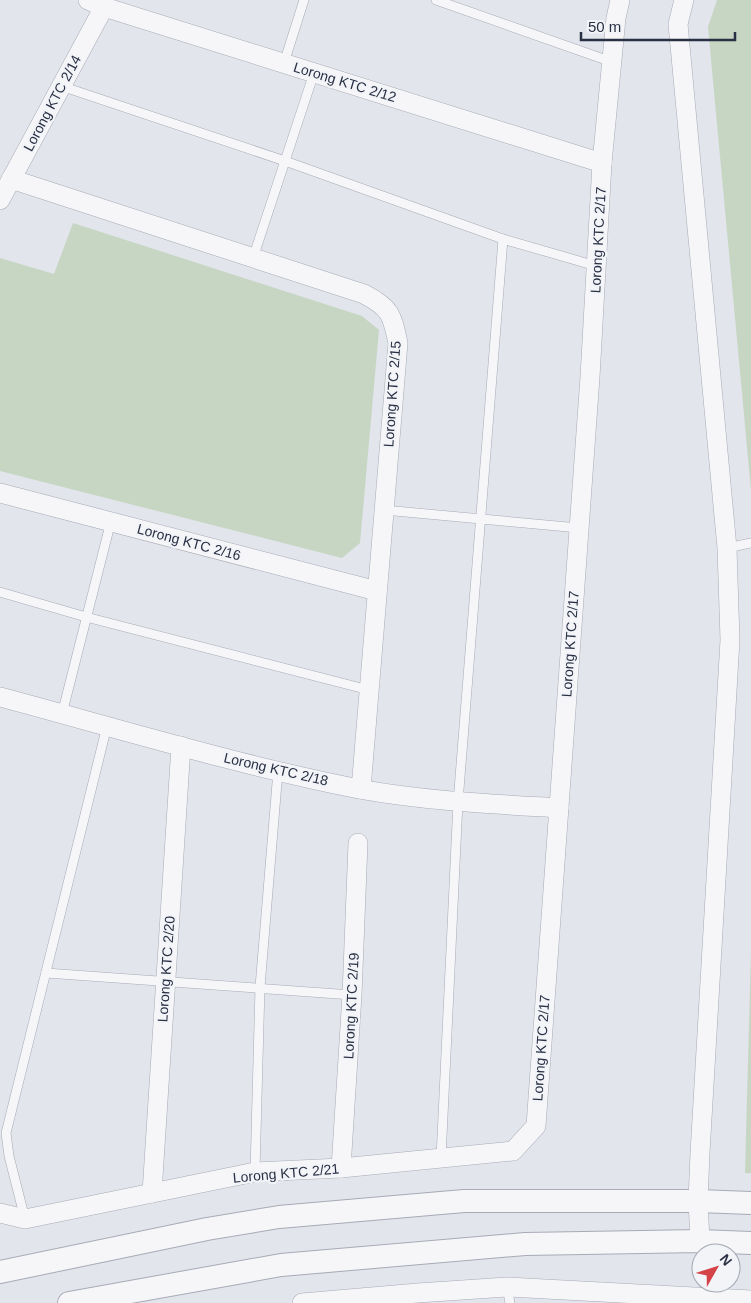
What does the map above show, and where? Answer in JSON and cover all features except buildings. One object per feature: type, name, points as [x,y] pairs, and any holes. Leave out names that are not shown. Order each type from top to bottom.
[{"type":"street","name":"Lorong KTC 2/17","points":[[536,1126],[579,528],[602,163],[616,18],[620,0]]},
{"type":"street","points":[[684,0],[678,24],[679,41],[727,548],[730,640],[698,1201],[700,1240]]},
{"type":"street","name":"Lorong KTC 2/12","points":[[96,3],[602,163]]},
{"type":"street","name":"Lorong KTC 2/14","points":[[0,200],[61,86],[96,3]]},
{"type":"street","name":"Lorong KTC 2/15","points":[[11,179],[364,294],[382,303],[393,321],[398,343],[361,789]]},
{"type":"street","name":"Lorong KTC 2/16","points":[[0,492],[377,591]]},
{"type":"street","name":"Lorong KTC 2/18","points":[[0,697],[278,771],[361,789],[458,802],[559,808]]},
{"type":"street","name":"Lorong KTC 2/20","points":[[152,1193],[182,746]]},
{"type":"street","name":"Lorong KTC 2/19","points":[[342,1168],[358,844]]},
{"type":"street","name":"Lorong KTC 2/21","points":[[0,1213],[25,1219],[254,1172],[342,1168],[513,1151],[536,1126]]},
{"type":"street","points":[[0,1272],[207,1229],[279,1217],[464,1201],[698,1201],[751,1203]]},
{"type":"street","points":[[69,1303],[281,1265],[525,1244],[700,1240],[751,1243]]},
{"type":"street","points":[[302,1303],[509,1295],[751,1300]]},
{"type":"lane","points":[[284,63],[304,0]]},
{"type":"lane","points":[[436,0],[612,62]]},
{"type":"lane","points":[[253,258],[314,73]]},
{"type":"lane","points":[[61,86],[284,161],[503,239],[596,266]]},
{"type":"lane","points":[[441,1158],[458,802],[503,239]]},
{"type":"lane","points":[[384,510],[579,528]]},
{"type":"lane","points":[[62,714],[111,521]]},
{"type":"lane","points":[[727,548],[751,543]]},
{"type":"lane","points":[[0,592],[86,617],[369,690]]},
{"type":"lane","points":[[25,1219],[9,1156],[6,1132],[108,726]]},
{"type":"lane","points":[[254,1172],[260,987],[278,771]]},
{"type":"lane","points":[[46,973],[352,995]]},
{"type":"green space","points":[[717,0],[751,0],[751,490],[708,27]]},
{"type":"green space","points":[[73,223],[362,316],[379,330],[360,543],[342,558],[0,471],[0,258],[54,274]]},
{"type":"green space","points":[[751,951],[751,1173],[745,1173]]}]
